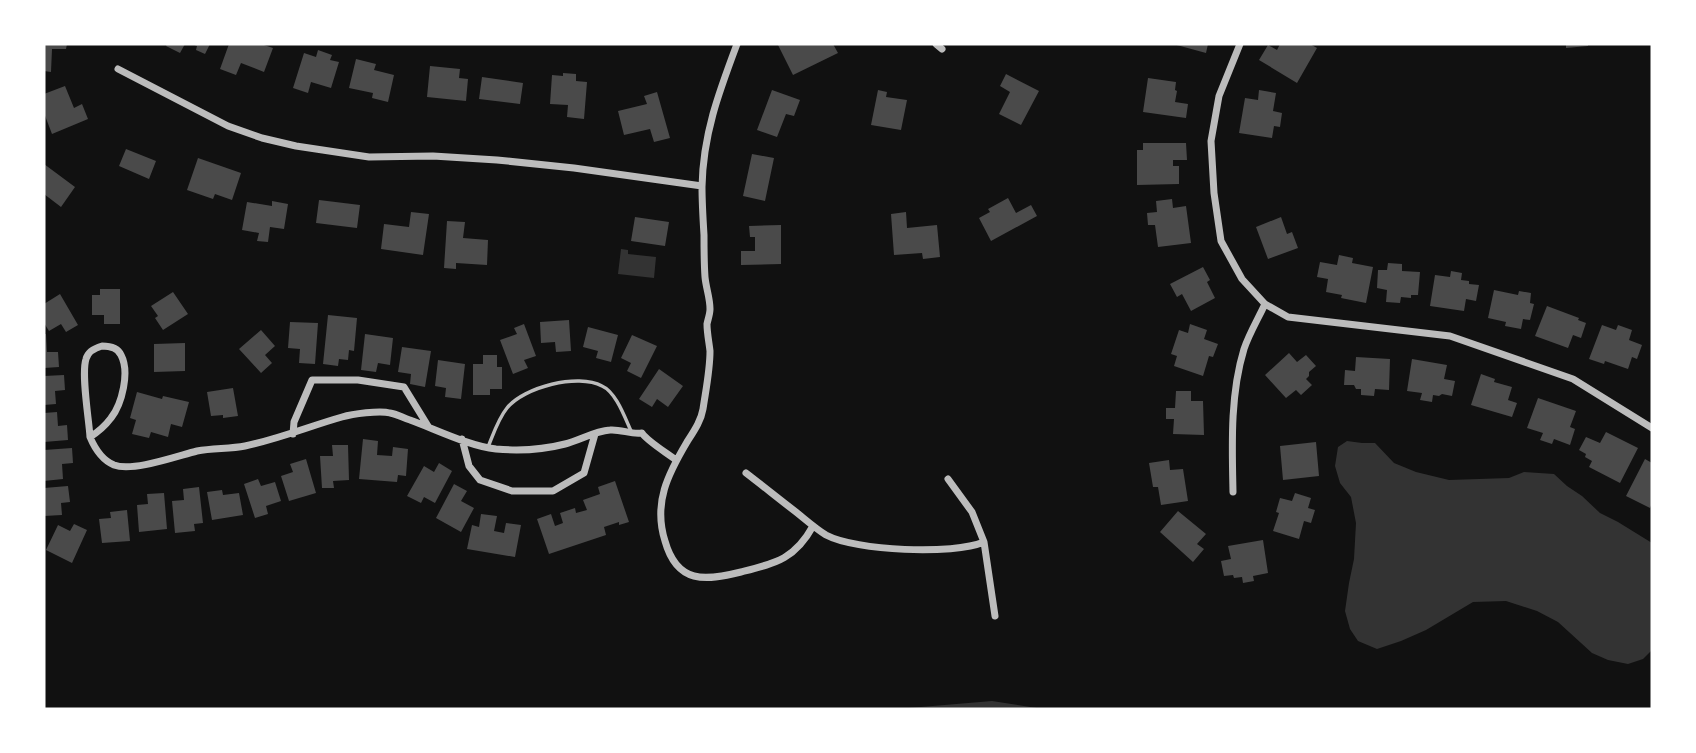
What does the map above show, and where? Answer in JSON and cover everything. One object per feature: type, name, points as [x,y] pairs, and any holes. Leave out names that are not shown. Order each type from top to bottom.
[{"type":"street","points":[[737,44],[709,127],[702,186],[705,275],[710,310],[707,325],[709,370],[702,418],[676,460],[664,488],[661,523],[672,559],[688,575],[700,578],[717,578],[775,563],[797,549],[813,526]]},
{"type":"street","points":[[1240,44],[1219,96],[1211,141],[1214,193],[1221,240],[1242,279],[1265,304],[1288,317],[1450,336],[1573,379],[1652,428]]},
{"type":"street","points":[[118,69],[228,126],[296,146],[369,157],[433,156],[574,168],[702,186]]},
{"type":"street","points":[[1233,492],[1232,439],[1236,385],[1245,349],[1265,304]]},
{"type":"street","points":[[90,437],[112,418],[124,390],[122,355],[110,346],[95,348],[85,360],[90,437],[102,457],[122,467],[149,464],[199,451],[244,446],[293,434],[345,416],[388,412],[488,447],[520,450],[563,444],[611,430],[642,433],[676,460]]},
{"type":"street","points":[[293,434],[294,422],[312,380],[358,380],[404,387],[428,427]]},
{"type":"street","points":[[462,439],[469,466],[480,480],[512,491],[552,491],[584,473],[595,434]]},
{"type":"street","points":[[746,472],[813,526],[840,541],[887,548],[947,550],[984,542]]},
{"type":"street","points":[[948,479],[972,512],[984,542],[995,616]]},
{"type":"lane","points":[[488,447],[507,408],[523,395],[553,384],[576,380],[604,386],[617,400],[632,433]]},
{"type":"shaded area","points":[[621,249],[628,250],[628,254],[656,257],[654,278],[618,274]]},
{"type":"shaded area","points":[[1347,441],[1375,443],[1394,463],[1416,472],[1449,480],[1509,478],[1524,472],[1554,474],[1600,513],[1652,543],[1652,650],[1643,659],[1628,664],[1608,660],[1592,653],[1558,622],[1537,611],[1506,601],[1473,602],[1426,630],[1377,649],[1358,641],[1350,629],[1345,611],[1354,559],[1356,523],[1351,497],[1340,483],[1335,466],[1338,447]]},
{"type":"shaded area","points":[[992,701],[1043,709],[897,709]]},
{"type":"building","points":[[44,44],[67,44],[66,49],[52,49],[51,72],[44,71]]},
{"type":"building","points":[[185,44],[180,53],[166,46]]},
{"type":"building","points":[[192,44],[210,44],[205,54],[196,50],[197,46]]},
{"type":"building","points":[[229,44],[261,44],[273,48],[264,72],[241,63],[236,75],[220,69]]},
{"type":"building","points":[[833,44],[838,53],[793,75],[778,45]]},
{"type":"building","points":[[1173,44],[1208,44],[1206,53]]},
{"type":"building","points":[[1280,44],[1310,44],[1317,48],[1297,83],[1259,60],[1268,45],[1277,50]]},
{"type":"building","points":[[1566,44],[1588,44],[1588,46],[1566,48]]},
{"type":"building","points":[[318,50],[332,55],[330,60],[339,62],[331,88],[311,82],[308,93],[293,88],[304,53],[316,57]]},
{"type":"building","points":[[356,59],[376,64],[374,70],[394,75],[388,102],[372,98],[373,93],[349,88]]},
{"type":"building","points":[[430,66],[460,69],[459,78],[468,79],[466,101],[427,97]]},
{"type":"building","points":[[563,73],[576,74],[576,81],[587,82],[584,119],[567,117],[568,105],[550,104],[552,75],[563,76]]},
{"type":"building","points":[[1006,74],[1039,91],[1021,125],[999,114],[1010,92],[1000,86]]},
{"type":"building","points":[[482,77],[523,83],[520,104],[479,99]]},
{"type":"building","points":[[1148,78],[1176,82],[1175,102],[1188,104],[1186,118],[1143,112]]},
{"type":"building","points":[[65,86],[74,108],[82,104],[88,119],[52,134],[44,113],[44,94]]},
{"type":"building","points":[[772,90],[800,100],[794,116],[786,114],[777,137],[757,130]]},
{"type":"building","points":[[878,90],[887,92],[886,97],[907,100],[901,130],[871,125]]},
{"type":"building","points":[[1259,90],[1276,93],[1273,111],[1282,113],[1280,127],[1274,126],[1272,138],[1239,133],[1245,98],[1258,100]]},
{"type":"building","points":[[657,92],[670,138],[654,142],[650,129],[624,135],[618,111],[647,104],[644,96]]},
{"type":"building","points":[[1143,143],[1186,143],[1187,160],[1173,160],[1173,166],[1179,166],[1179,184],[1137,185],[1137,150],[1143,150]]},
{"type":"building","points":[[126,149],[156,161],[149,179],[119,166]]},
{"type":"building","points":[[752,154],[774,158],[765,201],[743,196]]},
{"type":"building","points":[[198,158],[241,173],[232,200],[215,194],[213,199],[187,190]]},
{"type":"building","points":[[44,164],[75,187],[61,207],[44,194]]},
{"type":"building","points":[[1008,198],[1016,213],[1031,205],[1037,216],[991,241],[979,218],[990,212],[988,209]]},
{"type":"building","points":[[1172,199],[1173,208],[1186,206],[1191,243],[1158,247],[1155,225],[1148,225],[1147,213],[1157,212],[1156,201]]},
{"type":"building","points":[[319,200],[360,205],[357,228],[316,223]]},
{"type":"building","points":[[272,201],[288,204],[284,229],[270,227],[268,242],[257,241],[259,233],[242,230],[247,202],[272,206]]},
{"type":"building","points":[[411,212],[429,214],[423,255],[381,249],[384,224],[409,227]]},
{"type":"building","points":[[906,212],[907,228],[937,225],[940,257],[923,259],[922,253],[894,255],[891,214]]},
{"type":"building","points":[[635,217],[669,222],[665,246],[631,241]]},
{"type":"building","points":[[1281,217],[1287,234],[1292,232],[1298,248],[1268,259],[1256,227]]},
{"type":"building","points":[[447,221],[465,222],[463,238],[488,240],[487,265],[456,263],[456,269],[444,268]]},
{"type":"building","points":[[781,225],[781,264],[741,265],[741,251],[755,251],[755,237],[750,237],[749,226]]},
{"type":"building","points":[[1339,255],[1353,258],[1352,263],[1373,267],[1366,303],[1326,292],[1328,279],[1317,277],[1320,262],[1337,265]]},
{"type":"building","points":[[1388,263],[1402,264],[1402,271],[1420,272],[1418,295],[1411,295],[1411,298],[1401,297],[1400,303],[1386,302],[1387,290],[1377,288],[1378,270],[1387,270]]},
{"type":"building","points":[[1203,267],[1215,298],[1191,311],[1182,294],[1177,297],[1170,284]]},
{"type":"building","points":[[1451,271],[1462,273],[1461,280],[1469,281],[1469,284],[1479,285],[1476,301],[1466,299],[1464,311],[1430,306],[1435,275],[1450,277]]},
{"type":"building","points":[[100,289],[120,289],[120,324],[104,324],[104,315],[92,315],[92,295],[100,295]]},
{"type":"building","points":[[1494,290],[1518,295],[1519,291],[1531,293],[1530,303],[1534,304],[1530,320],[1523,319],[1521,329],[1505,326],[1506,322],[1488,318]]},
{"type":"building","points":[[173,292],[188,314],[163,330],[151,306]]},
{"type":"building","points":[[60,294],[78,325],[66,332],[61,324],[49,331],[44,323],[44,304]]},
{"type":"building","points":[[1547,306],[1586,323],[1581,338],[1573,335],[1568,348],[1535,336]]},
{"type":"building","points":[[328,315],[357,318],[354,351],[349,350],[348,360],[339,359],[338,366],[323,364]]},
{"type":"building","points":[[569,320],[571,351],[556,352],[555,342],[541,343],[540,322]]},
{"type":"building","points":[[290,322],[318,323],[315,364],[299,363],[300,349],[288,348]]},
{"type":"building","points":[[524,324],[536,356],[524,360],[528,368],[513,374],[500,340],[517,334],[514,328]]},
{"type":"building","points":[[1190,324],[1207,330],[1204,339],[1218,344],[1213,357],[1209,356],[1203,376],[1174,366],[1177,356],[1171,354],[1179,330],[1188,333]]},
{"type":"building","points":[[1602,325],[1616,330],[1618,325],[1632,330],[1629,340],[1642,345],[1637,359],[1632,357],[1628,369],[1589,359]]},
{"type":"building","points":[[588,327],[618,335],[611,362],[596,358],[598,351],[583,347]]},
{"type":"building","points":[[261,330],[275,346],[265,355],[272,363],[261,373],[239,349]]},
{"type":"building","points":[[44,334],[47,352],[58,352],[59,367],[44,368]]},
{"type":"building","points":[[365,334],[393,338],[390,365],[378,363],[376,372],[361,370]]},
{"type":"building","points":[[632,335],[657,346],[641,378],[627,371],[631,363],[621,358]]},
{"type":"building","points":[[185,343],[185,371],[154,372],[154,344]]},
{"type":"building","points":[[402,347],[431,351],[425,387],[410,384],[411,374],[398,372]]},
{"type":"building","points":[[1289,353],[1297,362],[1306,355],[1316,366],[1306,379],[1312,385],[1301,395],[1296,390],[1286,398],[1265,375]]},
{"type":"building","points":[[483,355],[497,355],[497,367],[502,367],[502,389],[490,389],[490,395],[473,395],[473,364],[483,364]]},
{"type":"building","points":[[1356,357],[1390,359],[1389,390],[1375,389],[1374,396],[1361,395],[1361,389],[1356,389],[1354,385],[1344,385],[1345,370],[1355,371]]},
{"type":"building","points":[[1412,359],[1447,365],[1444,379],[1455,381],[1452,396],[1433,395],[1432,402],[1420,400],[1422,393],[1407,391]]},
{"type":"building","points":[[438,360],[465,364],[461,399],[445,397],[446,388],[435,386]]},
{"type":"building","points":[[659,369],[683,386],[668,407],[657,399],[652,407],[639,399]]},
{"type":"building","points":[[1481,374],[1495,379],[1494,382],[1512,387],[1508,400],[1517,403],[1512,417],[1471,405]]},
{"type":"building","points":[[64,375],[65,390],[55,391],[56,404],[44,405],[44,376]]},
{"type":"building","points":[[233,388],[238,416],[211,416],[207,392]]},
{"type":"building","points":[[1176,391],[1191,391],[1191,401],[1203,401],[1204,435],[1173,434],[1174,419],[1166,419],[1166,408],[1175,408]]},
{"type":"building","points":[[137,392],[162,399],[163,396],[189,402],[182,427],[171,424],[168,437],[151,432],[149,438],[132,434],[136,420],[130,418]]},
{"type":"building","points":[[1538,398],[1576,411],[1570,427],[1575,429],[1570,445],[1554,439],[1552,444],[1540,440],[1543,433],[1527,428]]},
{"type":"building","points":[[57,412],[58,426],[67,425],[68,440],[44,442],[44,413]]},
{"type":"building","points":[[1606,432],[1638,448],[1620,483],[1589,467],[1592,461],[1579,450],[1586,437],[1600,443]]},
{"type":"building","points":[[363,439],[378,441],[377,455],[392,456],[393,447],[408,449],[406,476],[398,475],[397,482],[359,479]]},
{"type":"building","points":[[1316,442],[1319,476],[1283,480],[1280,446]]},
{"type":"building","points":[[332,445],[348,445],[349,480],[333,481],[334,488],[322,488],[320,456],[333,456]]},
{"type":"building","points":[[72,448],[73,463],[62,464],[63,479],[44,481],[44,450]]},
{"type":"building","points":[[306,459],[316,493],[289,501],[281,476],[293,472],[290,464]]},
{"type":"building","points":[[1645,459],[1652,463],[1650,508],[1626,496]]},
{"type":"building","points":[[1169,460],[1170,470],[1183,469],[1188,501],[1161,505],[1158,487],[1153,487],[1149,463]]},
{"type":"building","points":[[439,463],[452,471],[435,503],[424,497],[421,503],[407,496],[424,466],[434,472]]},
{"type":"building","points":[[258,479],[261,486],[275,482],[281,501],[266,506],[268,514],[255,518],[244,484]]},
{"type":"building","points":[[615,481],[629,522],[604,527],[606,535],[549,554],[537,519],[551,514],[555,526],[563,523],[560,513],[575,508],[576,513],[587,510],[583,500],[600,494],[598,487]]},
{"type":"building","points":[[454,484],[467,491],[461,501],[474,508],[461,532],[436,518]]},
{"type":"building","points":[[68,486],[70,502],[61,503],[62,515],[44,516],[44,488]]},
{"type":"building","points":[[199,487],[203,523],[194,524],[195,531],[175,533],[172,501],[184,500],[183,489]]},
{"type":"building","points":[[222,490],[223,495],[239,493],[243,515],[212,520],[207,492]]},
{"type":"building","points":[[164,493],[167,529],[139,532],[137,505],[148,504],[147,494]]},
{"type":"building","points":[[1295,493],[1311,498],[1308,508],[1315,510],[1311,523],[1304,521],[1299,539],[1273,531],[1279,513],[1276,512],[1280,498],[1292,501]]},
{"type":"building","points":[[127,510],[130,541],[102,543],[99,519],[111,518],[110,512]]},
{"type":"building","points":[[1178,511],[1206,534],[1197,544],[1204,549],[1193,562],[1160,532]]},
{"type":"building","points":[[481,514],[497,516],[494,531],[504,533],[506,523],[521,525],[515,557],[467,549],[472,525],[479,527]]},
{"type":"building","points":[[74,524],[87,530],[72,563],[46,550],[58,525],[70,531]]},
{"type":"building","points":[[1263,540],[1268,573],[1253,576],[1254,581],[1243,583],[1242,577],[1224,576],[1221,561],[1231,559],[1228,546]]}]
